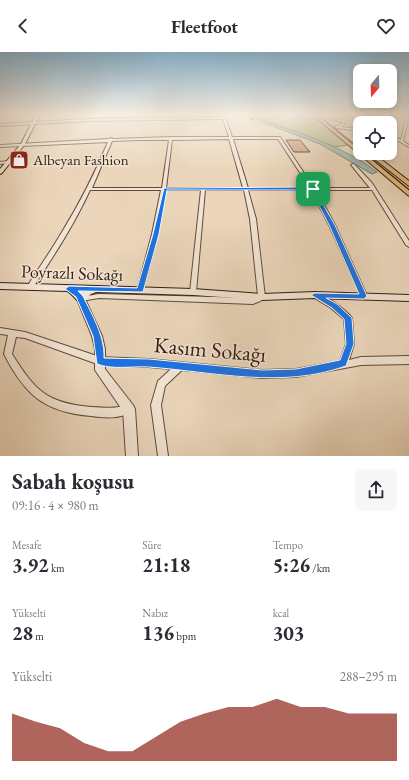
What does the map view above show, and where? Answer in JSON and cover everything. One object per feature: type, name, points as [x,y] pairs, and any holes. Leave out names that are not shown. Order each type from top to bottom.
[{"type":"main road","points":[[0,172],[23,144],[28,133]]},
{"type":"main road","points":[[336,133],[353,147]]},
{"type":"main road","points":[[368,160],[409,194]]},
{"type":"main road","points":[[379,160],[409,184]]},
{"type":"main road","name":"Poyrazlı Sokağı","points":[[0,286],[193,292],[262,297],[315,295],[409,298]]},
{"type":"main road","points":[[69,289],[76,292],[81,299],[87,292],[96,289]]},
{"type":"street","points":[[228,133],[246,189],[253,219],[262,297]]},
{"type":"street","points":[[402,141],[404,133]]},
{"type":"street","points":[[0,146],[111,139],[274,137],[282,140],[313,189],[332,225],[364,296]]},
{"type":"street","points":[[140,291],[156,234],[165,189],[171,138]]},
{"type":"street","points":[[397,138],[409,146]]},
{"type":"street","points":[[30,287],[59,243],[90,189],[111,139]]},
{"type":"street","points":[[0,163],[8,162]]},
{"type":"street","points":[[353,165],[373,189],[409,246]]},
{"type":"street","points":[[90,189],[373,189]]},
{"type":"street","points":[[193,292],[203,189]]},
{"type":"street","points":[[315,295],[334,306],[348,318],[350,344],[343,364]]},
{"type":"street","name":"Poyrazlı Sokağı","points":[[81,299],[99,296],[253,301],[262,297]]},
{"type":"street","points":[[81,299],[97,336],[100,349],[100,370],[129,409],[132,456]]},
{"type":"street","name":"Kasım Sokağı","points":[[0,331],[26,335],[100,362],[149,363],[262,374],[296,373],[361,361],[409,360]]},
{"type":"street","points":[[12,333],[8,354],[22,378],[36,394],[50,403],[76,411],[118,414],[129,409]]},
{"type":"street","points":[[163,456],[156,405],[161,384],[179,367]]},
{"type":"green space","points":[[297,133],[333,133],[348,145],[334,147]]},
{"type":"water","points":[[290,133],[299,133],[335,147],[353,157],[353,160],[359,160],[377,172],[372,174],[320,144]]},
{"type":"building","points":[[286,140],[300,140],[310,152],[294,152]]},
{"type":"tram line","points":[[339,133],[353,144]]},
{"type":"tram line","points":[[373,160],[409,190]]},
{"type":"place","name":"Albeyan Fashion","points":[[19,160]]},
{"type":"route","points":[[165,189],[313,189],[332,225],[364,296],[315,295],[334,306],[348,318],[350,344],[343,364],[326,366],[296,373],[262,374],[149,363],[100,362],[100,349],[97,336],[79,296],[76,292],[69,289],[140,291],[156,234],[165,189]]}]
